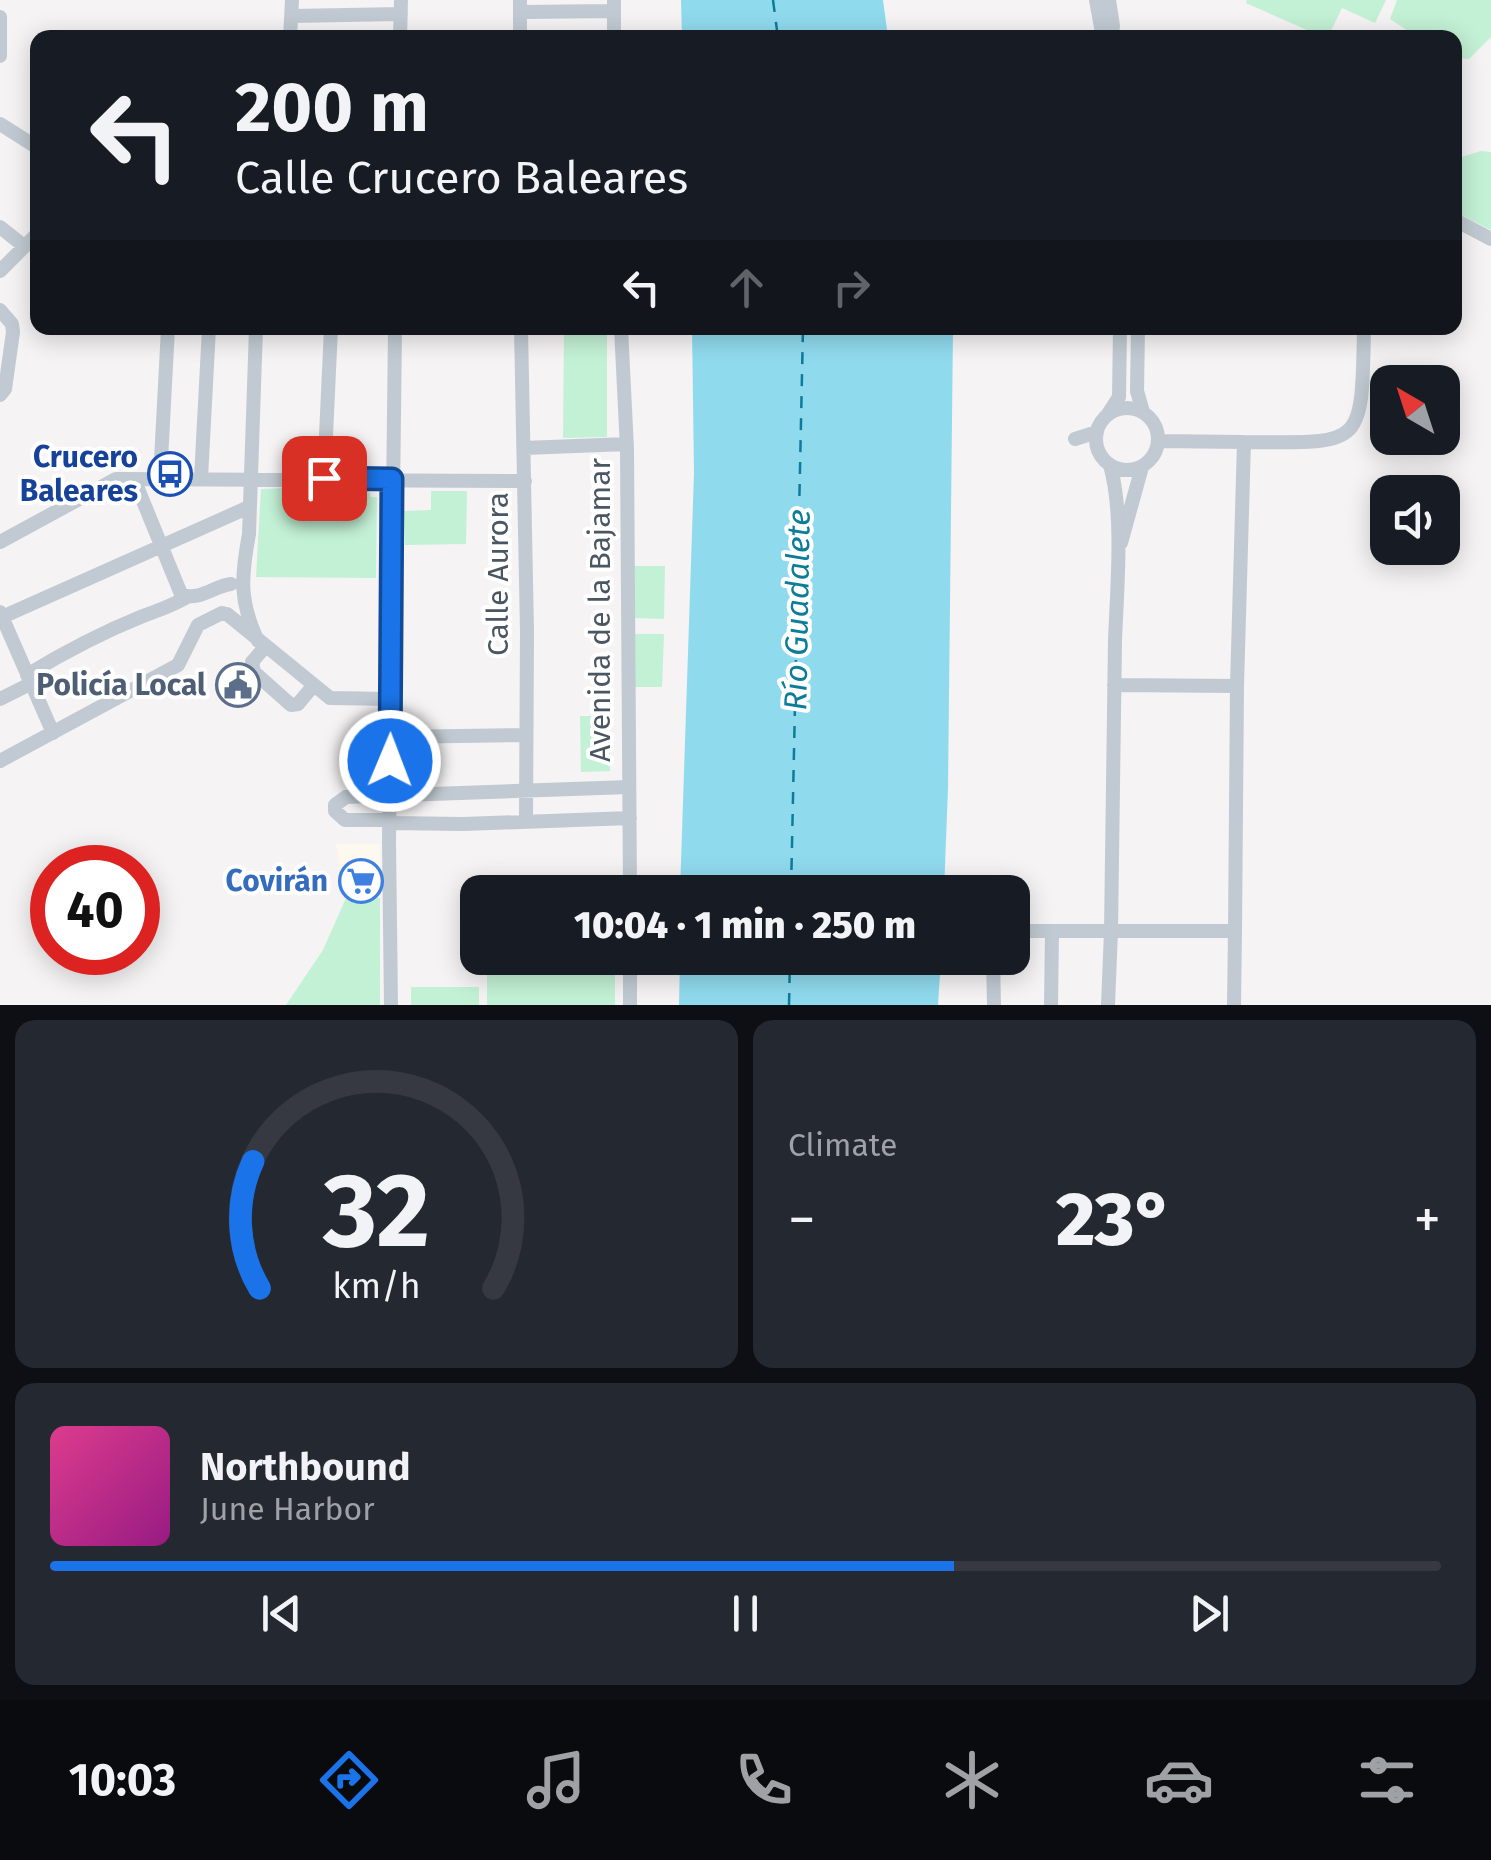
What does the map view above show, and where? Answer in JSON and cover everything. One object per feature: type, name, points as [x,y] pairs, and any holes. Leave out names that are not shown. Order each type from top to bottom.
[{"type":"street","points":[[1096,0],[1102,30]]},
{"type":"street","points":[[1111,0],[1112,30]]},
{"type":"street","points":[[1111,0],[1118,30]]},
{"type":"street","points":[[520,6],[614,5]]},
{"type":"street","points":[[292,8],[401,7]]},
{"type":"street","points":[[0,17],[0,56]]},
{"type":"street","points":[[0,124],[30,143]]},
{"type":"street","points":[[1462,224],[1491,238]]},
{"type":"street","points":[[0,228],[24,246]]},
{"type":"street","points":[[0,271],[30,240]]},
{"type":"street","points":[[0,310],[12,324],[13,332],[6,389],[0,394]]},
{"type":"street","points":[[160,479],[168,335]]},
{"type":"street","points":[[202,478],[210,335]]},
{"type":"street","points":[[256,335],[249,534],[244,561],[229,593],[214,603],[330,698],[390,699]]},
{"type":"street","points":[[324,478],[331,335]]},
{"type":"street","points":[[390,1005],[395,335]]},
{"type":"street","name":"Calle Aurora","points":[[521,335],[526,821]]},
{"type":"street","name":"Avenida de la Bajamar","points":[[622,335],[627,444],[630,875]]},
{"type":"street","points":[[1108,1005],[1116,486],[1097,439],[1118,398],[1120,335]]},
{"type":"street","points":[[1110,465],[1130,471],[1142,467],[1152,458],[1158,441],[1137,391],[1138,335]]},
{"type":"street","points":[[1158,441],[1332,440],[1352,428],[1360,412],[1364,335]]},
{"type":"street","points":[[1106,416],[1118,409],[1144,412]]},
{"type":"street","points":[[1234,1005],[1244,442]]},
{"type":"street","points":[[524,448],[627,444]]},
{"type":"street","points":[[1117,558],[1142,467]]},
{"type":"street","points":[[0,542],[106,482],[202,478],[525,481]]},
{"type":"street","points":[[134,480],[182,594],[188,597]]},
{"type":"street","points":[[53,733],[2,620],[249,507]]},
{"type":"street","points":[[0,699],[82,645],[147,615],[163,612],[188,597],[229,593]]},
{"type":"street","points":[[0,760],[178,665],[198,624],[236,612],[229,593]]},
{"type":"street","points":[[229,593],[262,644]]},
{"type":"street","points":[[178,665],[199,606],[229,593]]},
{"type":"street","points":[[262,644],[252,662],[254,672],[291,704],[298,704],[313,686]]},
{"type":"street","points":[[1114,685],[1238,686]]},
{"type":"street","points":[[390,737],[526,735]]},
{"type":"street","points":[[628,787],[346,797],[335,811],[351,822],[630,818]]},
{"type":"street","points":[[1030,931],[1234,932]]},
{"type":"street","points":[[1051,1005],[1052,931]]},
{"type":"street","points":[[630,975],[630,1005]]},
{"type":"street","points":[[994,975],[994,1005]]},
{"type":"shaded area","points":[[336,844],[380,844],[380,888],[344,888]]},
{"type":"green space","points":[[1386,0],[1375,23],[1342,8],[1331,30],[1307,30],[1246,3]]},
{"type":"green space","points":[[1397,0],[1491,0],[1491,37],[1469,59],[1462,58],[1462,30],[1406,30],[1390,19]]},
{"type":"green space","points":[[1491,152],[1491,230],[1462,216],[1462,157]]},
{"type":"green space","points":[[564,335],[607,335],[607,437],[563,438]]},
{"type":"green space","points":[[287,488],[287,493],[368,490],[371,497],[377,497],[376,578],[256,577],[261,489]]},
{"type":"green space","points":[[431,491],[467,491],[466,544],[405,545],[404,511],[431,510]]},
{"type":"green space","points":[[633,566],[665,566],[664,619],[634,618]]},
{"type":"green space","points":[[635,634],[664,634],[662,687],[635,687]]},
{"type":"green space","points":[[580,716],[609,716],[610,771],[581,772]]},
{"type":"green space","points":[[346,898],[380,898],[380,1005],[286,1005],[323,950]]},
{"type":"green space","points":[[487,975],[615,975],[615,1005],[487,1005]]},
{"type":"green space","points":[[411,987],[479,987],[479,1005],[411,1005]]},
{"type":"water","points":[[681,0],[883,0],[887,30],[682,30]]},
{"type":"water","name":"Río Guadalete","points":[[692,335],[953,335],[945,875],[681,875],[694,473]]},
{"type":"water","points":[[680,975],[940,975],[938,1005],[679,1005]]},
{"type":"ferry route","points":[[773,0],[777,30]]},
{"type":"ferry route","points":[[791,875],[803,335]]},
{"type":"ferry route","points":[[789,1005],[790,975]]},
{"type":"place","name":"Crucero Baleares","points":[[170,474]]},
{"type":"place","name":"Policía Local","points":[[238,685]]},
{"type":"place","name":"Covirán","points":[[361,881]]},
{"type":"route","points":[[324,478],[392,479],[390,761]]}]
